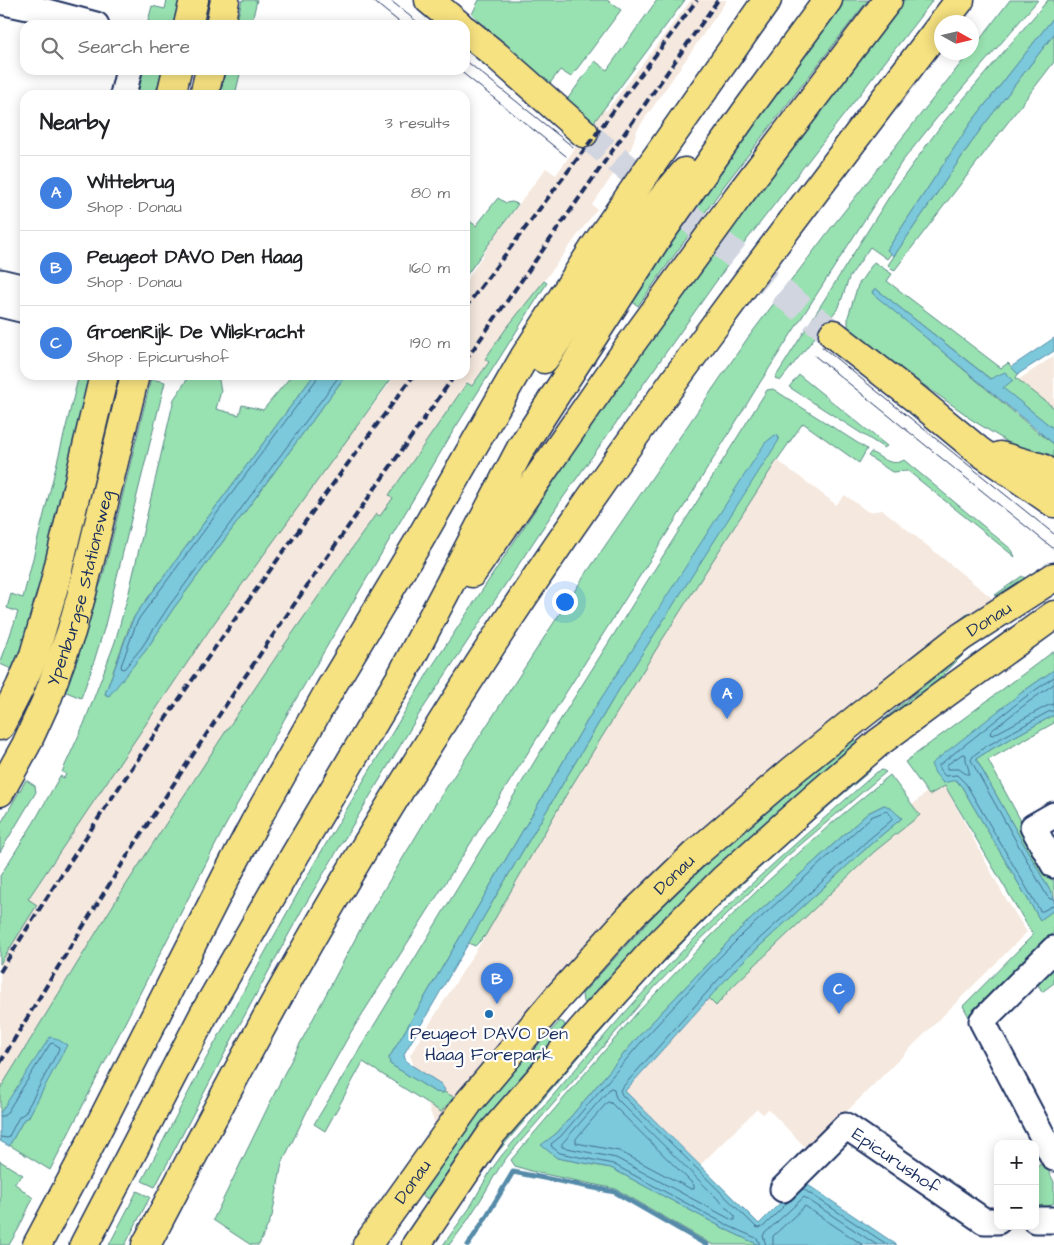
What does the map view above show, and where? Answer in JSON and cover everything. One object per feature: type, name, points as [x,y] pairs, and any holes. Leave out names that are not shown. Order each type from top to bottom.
[{"type":"main road","points":[[189,20],[194,0]]},
{"type":"main road","points":[[221,20],[225,0]]},
{"type":"main road","points":[[429,0],[453,20]]},
{"type":"main road","points":[[37,1245],[255,822],[330,689],[420,539],[525,356],[596,245],[670,136],[767,0]]},
{"type":"main road","points":[[87,1240],[203,1016],[402,674],[521,448],[656,241],[791,49],[828,0]]},
{"type":"main road","points":[[402,674],[584,409],[743,191],[888,0]]},
{"type":"main road","points":[[949,15],[960,0]]},
{"type":"main road","points":[[470,34],[584,133]]},
{"type":"main road","points":[[146,1245],[248,1051],[344,883],[415,766],[507,622],[606,476],[681,371],[817,187],[934,34]]},
{"type":"main road","points":[[420,539],[638,226],[791,49]]},
{"type":"main road","points":[[172,90],[176,75]]},
{"type":"main road","points":[[205,90],[209,75]]},
{"type":"main road","points":[[834,334],[979,451],[1054,503]]},
{"type":"main road","name":"Ypenburgse Stationsweg","points":[[1,722],[20,688],[34,655],[52,595],[103,380]]},
{"type":"main road","name":"Ypenburgse Stationsweg","points":[[0,792],[47,699],[71,632],[134,380]]},
{"type":"main road","points":[[979,451],[1042,468],[1054,476]]},
{"type":"main road","name":"Donau","points":[[367,1245],[469,1102],[556,998],[631,916],[695,854],[793,770],[860,716],[962,637],[1054,577]]},
{"type":"main road","name":"Donau","points":[[416,1245],[492,1133],[585,1026],[717,886],[818,794],[878,743],[1054,615]]},
{"type":"street","points":[[0,1],[77,20]]},
{"type":"street","points":[[124,90],[128,75]]},
{"type":"street","points":[[0,282],[20,287]]},
{"type":"street","points":[[0,304],[20,309]]},
{"type":"street","points":[[1,722],[29,736]]},
{"type":"street","points":[[1054,815],[1033,827],[1054,865]]},
{"type":"street","points":[[1054,948],[982,1021],[1054,1158]]},
{"type":"street","name":"Epicurushof","points":[[783,1189],[846,1126],[984,1221],[994,1221]]},
{"type":"street","points":[[1039,1220],[1054,1220]]},
{"type":"shaded area","points":[[691,0],[727,0],[637,130],[631,149],[592,205],[597,209],[485,358],[489,361],[472,386],[467,383],[389,495],[393,498],[380,516],[376,514],[224,734],[115,902],[0,1089],[0,956],[37,905],[28,900],[213,622],[392,380],[470,380],[470,275],[493,239],[546,168],[556,175],[602,110],[607,110]]},
{"type":"shaded area","points":[[1054,356],[1054,409],[1015,382]]},
{"type":"shaded area","points":[[777,460],[836,505],[845,495],[868,512],[883,510],[992,598],[991,610],[805,752],[437,1130],[410,1055],[485,936],[566,795]]},
{"type":"shaded area","points":[[945,786],[1004,896],[1027,932],[808,1150],[768,1109],[763,1114],[757,1109],[700,1165],[625,1091],[708,998],[716,1005],[733,986],[874,852],[919,815],[912,805],[928,791]]},
{"type":"green space","points":[[167,0],[182,0],[180,20],[148,20],[152,6],[165,9]]},
{"type":"green space","points":[[242,0],[257,0],[252,20],[237,20]]},
{"type":"green space","points":[[479,0],[607,0],[621,10],[571,77],[560,70],[548,86],[472,14]]},
{"type":"green space","points":[[657,0],[685,0],[591,126],[566,101],[595,61],[607,70]]},
{"type":"green space","points":[[843,0],[868,0],[724,186],[638,306],[630,300],[696,202]]},
{"type":"green space","points":[[903,0],[933,0],[732,259],[560,502],[418,716],[303,908],[155,1187],[142,1181],[206,1059],[314,864],[429,671],[593,422],[694,274]]},
{"type":"green space","points":[[1010,0],[1038,0],[936,119],[901,163],[761,381],[688,500],[351,1032],[308,1109],[282,1163],[272,1216],[259,1245],[251,1245],[213,1220],[284,1074],[362,926],[433,808],[583,578],[747,339],[831,228],[963,60],[979,60],[979,41]]},
{"type":"green space","points":[[1048,0],[1054,0],[1054,17],[970,124],[887,250],[891,254],[887,259],[870,247],[849,278],[839,307],[780,381],[775,378],[889,197],[942,124]]},
{"type":"green space","points":[[1054,34],[1054,62],[894,271],[888,265],[894,256],[980,130]]},
{"type":"green space","points":[[134,75],[167,75],[163,90],[130,90]]},
{"type":"green space","points":[[225,75],[240,75],[236,90],[221,90]]},
{"type":"green space","points":[[498,198],[506,203],[518,204],[470,270],[470,221],[476,226]]},
{"type":"green space","points":[[874,262],[892,274],[887,281],[1001,368],[1008,363],[1018,374],[1016,378],[1054,408],[1054,429],[875,288],[872,292],[1054,444],[1054,471],[969,418],[850,333],[848,330],[848,317],[858,285]]},
{"type":"green space","points":[[544,281],[547,283],[452,433],[285,718],[223,830],[50,1170],[9,1146],[24,1119],[28,1118],[66,1045],[0,1113],[0,1089],[115,902],[278,654],[376,514],[380,516],[393,498],[389,495],[467,383],[472,386],[489,362],[485,359],[505,330]]},
{"type":"green space","points":[[799,375],[887,446],[884,448],[789,387]]},
{"type":"green space","points":[[78,380],[94,380],[52,553],[16,671],[0,664],[18,612],[7,608],[11,594],[23,598]]},
{"type":"green space","points":[[151,380],[165,382],[104,629],[81,698],[59,689],[84,618],[102,580]]},
{"type":"green space","points":[[187,380],[219,380],[221,391],[216,409],[239,415],[242,405],[263,410],[288,380],[310,380],[136,614],[131,622],[105,694],[107,696],[146,650],[173,609],[342,380],[390,380],[212,626],[28,899],[37,905],[0,964],[0,876],[60,776],[64,778],[66,774],[62,772],[84,724],[115,642],[129,592],[174,399]]},
{"type":"green space","points":[[773,389],[867,449],[859,463],[803,423],[777,460],[662,640],[566,795],[485,936],[475,946],[468,943],[613,699],[778,440],[778,436],[593,711],[389,1058],[390,1064],[435,1092],[444,1092],[454,1097],[441,1112],[363,1062],[325,1131],[314,1124],[547,741],[767,390]]},
{"type":"green space","points":[[871,452],[895,463],[904,460],[1012,550],[1015,557],[908,471],[892,472],[868,456]]},
{"type":"green space","points":[[1022,576],[1030,582],[1003,597],[995,595]]},
{"type":"green space","points":[[1047,598],[967,651],[926,692],[883,728],[879,723],[945,669],[969,642]]},
{"type":"green space","points":[[970,612],[973,615],[860,705],[858,699]]},
{"type":"green space","points":[[1054,651],[1054,670],[1021,693],[956,780],[962,787],[1040,920],[1054,910],[1054,932],[969,1017],[963,1006],[1033,935],[945,786],[929,795],[905,762]]},
{"type":"green space","points":[[1054,715],[1054,723],[988,760],[1054,882],[1054,898],[976,759]]},
{"type":"green space","points":[[851,739],[856,740],[858,743],[587,1003],[583,1002],[582,994],[663,905],[770,804]]},
{"type":"green space","points":[[868,769],[870,771],[777,852],[687,938],[614,1017],[496,1154],[492,1151],[725,891]]},
{"type":"green space","points":[[882,770],[886,772],[786,857],[695,945],[655,987],[507,1157],[462,1228],[449,1245],[443,1245],[469,1209],[491,1170],[502,1155],[642,994],[690,943],[782,856],[877,772]]},
{"type":"green space","points":[[890,775],[920,815],[874,852],[733,986],[716,1006],[708,998],[738,966],[872,843],[902,818],[884,805],[868,813],[740,929],[638,1037],[557,1133],[542,1145],[557,1158],[611,1168],[759,1245],[713,1245],[616,1189],[534,1172],[515,1166],[511,1160],[636,1014],[760,888],[831,824]]},
{"type":"green space","points":[[26,780],[35,786],[36,792],[0,852],[0,825]]},
{"type":"green space","points":[[1054,965],[1054,983],[1042,992],[1037,982]]},
{"type":"green space","points":[[560,1021],[564,1023],[566,1029],[434,1199],[429,1200],[415,1190],[469,1112],[525,1059]]},
{"type":"green space","points":[[0,1161],[23,1175],[14,1183],[33,1198],[9,1245],[0,1245]]},
{"type":"green space","points":[[1044,1162],[1054,1182],[1054,1203],[1049,1206],[1039,1206],[1039,1165]]},
{"type":"green space","points":[[137,1191],[150,1197],[125,1245],[109,1245]]},
{"type":"water","points":[[1054,17],[1054,34],[980,130],[894,256],[887,250],[970,124]]},
{"type":"water","points":[[875,288],[990,379],[1005,372],[1013,380],[1003,388],[1054,429],[1054,444],[872,293]]},
{"type":"water","points":[[1054,338],[1054,351],[1018,374],[1011,367]]},
{"type":"water","points":[[310,380],[342,380],[173,609],[146,650],[109,696],[105,694],[136,614]]},
{"type":"water","points":[[775,435],[778,436],[779,440],[613,699],[404,1054],[408,1063],[441,1084],[445,1090],[443,1093],[435,1092],[390,1064],[389,1058],[593,711],[765,443]]},
{"type":"water","points":[[1054,670],[1054,715],[976,759],[1054,898],[1054,910],[1040,920],[962,787],[956,780],[943,783],[931,764],[1021,693]]},
{"type":"water","points":[[884,805],[902,818],[872,843],[738,966],[625,1091],[759,1224],[802,1181],[897,1245],[759,1245],[611,1168],[557,1158],[541,1145],[557,1133],[638,1037],[740,929],[868,813]]},
{"type":"water","points":[[50,1037],[67,1045],[28,1118],[24,1119],[9,1146],[0,1141],[0,1113]]},
{"type":"waterway","points":[[468,1245],[513,1172],[615,1192],[707,1245]]},
{"type":"tunnel","points":[[584,133],[833,334]]},
{"type":"tram line","points":[[372,0],[397,20]]},
{"type":"tram line","points":[[390,0],[415,20]]},
{"type":"tram line","points":[[470,64],[573,147]]},
{"type":"tram line","points":[[465,75],[566,156]]},
{"type":"tram line","points":[[822,347],[1054,534]]},
{"type":"tram line","points":[[815,356],[1054,549]]},
{"type":"railway","points":[[470,301],[697,0]]},
{"type":"railway","points":[[470,354],[718,0]]},
{"type":"railway","points":[[0,972],[98,819],[200,669],[410,380]]},
{"type":"railway","points":[[0,1063],[97,904],[229,700],[451,380]]},
{"type":"place","name":"Wittebrug","points":[[727,719]]},
{"type":"place","name":"Peugeot DAVO Den Haag","points":[[497,1004]]},
{"type":"place","name":"Peugeot DAVO Den Haag Forepark","points":[[489,1014]]},
{"type":"place","name":"GroenRijk De Wilskracht","points":[[839,1014]]}]
